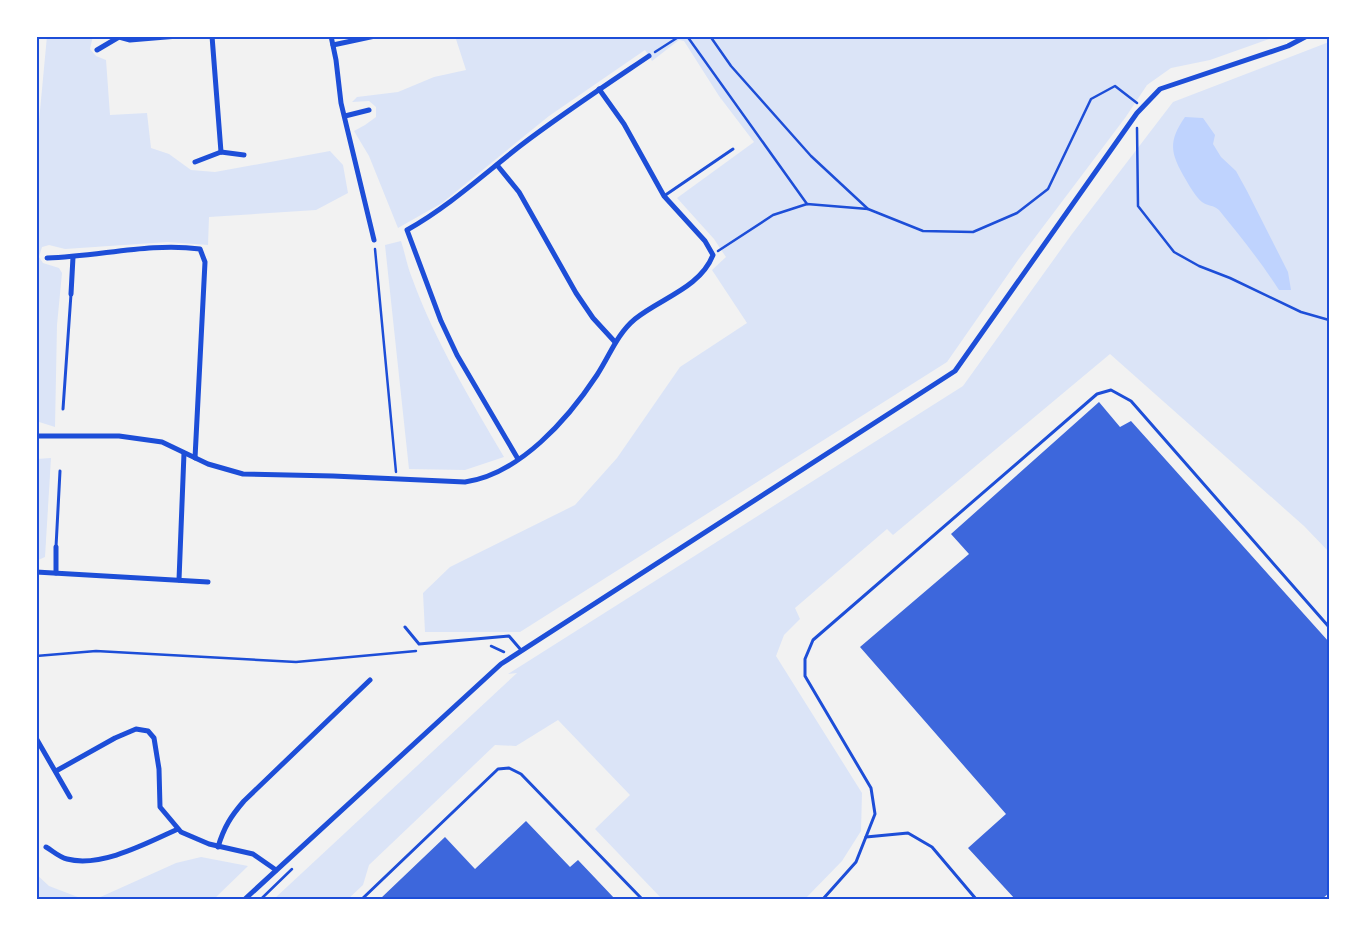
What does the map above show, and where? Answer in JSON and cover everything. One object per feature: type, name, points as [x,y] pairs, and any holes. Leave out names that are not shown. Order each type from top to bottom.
[{"type":"street","points":[[97,50],[119,37],[130,40],[178,36]]},
{"type":"street","points":[[212,36],[221,152]]},
{"type":"street","points":[[330,36],[345,116],[374,240]]},
{"type":"street","points":[[333,45],[375,36]]},
{"type":"street","points":[[245,899],[494,671],[513,656],[955,371],[1137,113],[1160,89],[1288,46],[1307,36]]},
{"type":"street","points":[[518,459],[457,355],[441,321],[407,230],[429,218],[550,123],[649,56]]},
{"type":"street","points":[[36,436],[119,436],[162,442],[208,464],[243,474],[396,478],[465,482],[482,480],[497,472],[532,450],[555,429],[597,375],[619,335],[635,319],[698,279],[709,265],[713,255],[705,241],[664,196],[624,124],[599,89]]},
{"type":"street","points":[[345,116],[369,110]]},
{"type":"street","points":[[195,162],[221,152],[244,155]]},
{"type":"street","points":[[497,165],[519,192],[580,299],[615,342]]},
{"type":"street","points":[[47,258],[73,257],[142,248],[200,248],[206,262],[195,458]]},
{"type":"street","points":[[70,294],[73,257]]},
{"type":"street","points":[[179,580],[184,453]]},
{"type":"street","points":[[56,547],[56,573]]},
{"type":"street","points":[[36,572],[208,582]]},
{"type":"street","points":[[218,846],[231,816],[244,801],[370,680]]},
{"type":"street","points":[[56,771],[115,738],[136,729],[148,731],[154,738],[159,769],[160,807],[178,829],[209,844],[254,854],[276,870]]},
{"type":"street","points":[[36,738],[70,797]]},
{"type":"street","points":[[46,847],[64,858],[90,861],[113,856],[178,829]]},
{"type":"lane","points":[[664,196],[733,148]]},
{"type":"lane","points":[[63,409],[70,294]]},
{"type":"lane","points":[[824,899],[856,862],[875,814],[871,788],[805,676],[805,659],[813,640],[1097,394],[1111,390],[1131,401],[1329,627]]},
{"type":"lane","points":[[56,547],[60,471]]},
{"type":"lane","points":[[405,627],[420,644],[509,636],[522,651]]},
{"type":"lane","points":[[362,899],[498,769],[509,768],[522,774],[642,899]]},
{"type":"lane","points":[[866,837],[908,833],[932,846],[976,899]]},
{"type":"path","points":[[649,56],[680,36]]},
{"type":"path","points":[[687,36],[807,204]]},
{"type":"path","points":[[710,36],[731,66],[810,156],[868,209]]},
{"type":"path","points":[[713,255],[773,216],[807,204],[868,209],[923,231],[973,232],[1017,213],[1048,189],[1091,99],[1115,86],[1142,107]]},
{"type":"path","points":[[1137,113],[1138,206],[1174,252],[1199,266],[1230,278],[1301,312],[1329,320]]},
{"type":"path","points":[[374,240],[396,478]]},
{"type":"path","points":[[483,646],[491,646],[513,656]]},
{"type":"path","points":[[36,656],[96,651],[296,662],[423,650]]},
{"type":"shaded area","points":[[47,36],[93,36],[90,49],[96,56],[106,60],[110,115],[147,113],[151,148],[169,154],[191,170],[215,172],[330,151],[343,165],[348,193],[316,210],[209,217],[208,245],[168,242],[65,249],[49,245],[42,247],[39,257],[43,263],[59,268],[62,273],[57,325],[55,427],[36,421],[36,153]]},
{"type":"shaded area","points":[[455,36],[1278,36],[1210,60],[1171,68],[1147,85],[1125,118],[1018,260],[947,362],[520,632],[425,632],[423,593],[450,567],[575,505],[617,458],[680,367],[747,323],[712,270],[726,257],[714,239],[677,198],[754,142],[719,96],[684,41],[679,40],[652,61],[645,50],[549,116],[442,203],[398,228],[369,156],[354,131],[376,117],[376,107],[369,101],[352,102],[357,97],[398,92],[434,77],[466,70]]},
{"type":"shaded area","points":[[1329,42],[1329,552],[1304,526],[1110,354],[893,535],[887,529],[795,608],[800,619],[784,635],[776,656],[862,793],[861,831],[842,861],[805,899],[662,899],[595,829],[630,795],[558,720],[516,746],[495,745],[369,865],[363,885],[348,899],[274,899],[517,673],[508,674],[963,386],[1072,234],[1173,102]]},
{"type":"shaded area","points":[[401,241],[410,273],[431,324],[504,457],[465,470],[409,469],[385,245]]},
{"type":"shaded area","points":[[51,458],[45,557],[36,561],[36,459]]},
{"type":"shaded area","points":[[201,857],[248,866],[214,899],[96,899],[176,863]]},
{"type":"shaded area","points":[[36,874],[49,886],[83,899],[36,899]]},
{"type":"water","points":[[1185,117],[1203,118],[1215,135],[1213,144],[1221,157],[1236,171],[1247,191],[1288,272],[1291,290],[1279,290],[1258,259],[1219,210],[1202,202],[1189,186],[1177,163],[1173,148],[1175,134]]},
{"type":"building","points":[[1099,402],[1120,427],[1131,421],[1329,642],[1329,893],[1322,899],[1015,899],[968,848],[1006,814],[860,647],[969,554],[951,534]]},
{"type":"building","points":[[526,821],[570,867],[578,860],[615,899],[380,899],[445,837],[475,869]]}]
